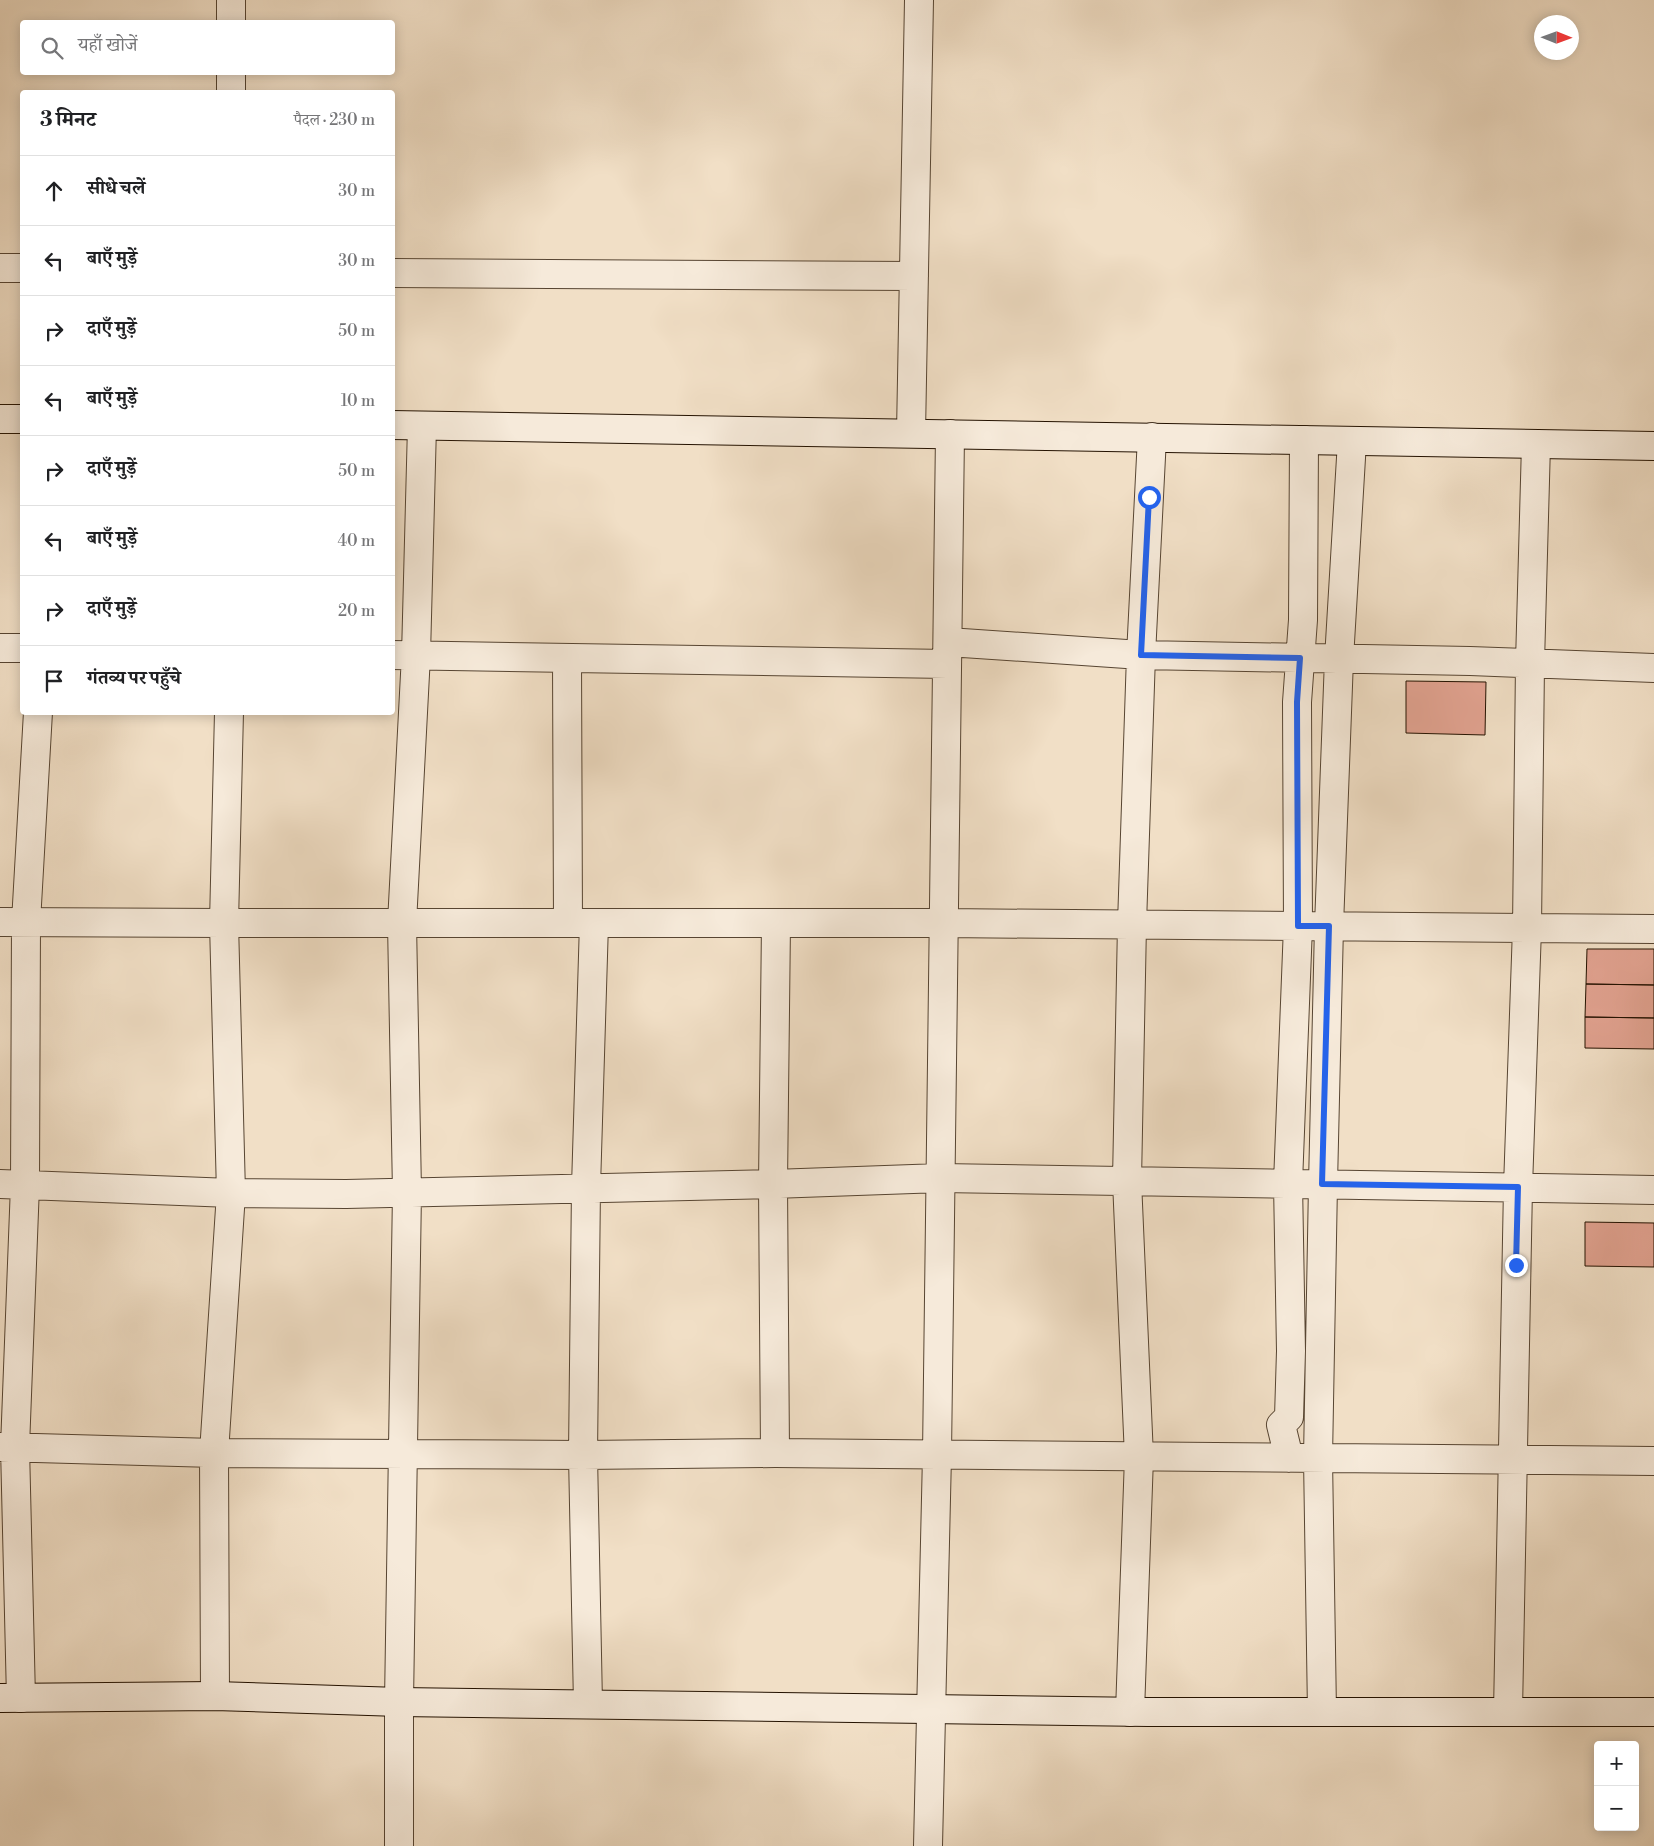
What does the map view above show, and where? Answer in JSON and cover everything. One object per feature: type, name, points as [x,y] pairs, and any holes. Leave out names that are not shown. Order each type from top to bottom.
[{"type":"street","points":[[231,0],[231,20]]},
{"type":"street","points":[[910,433],[919,0]]},
{"type":"street","points":[[231,75],[231,90]]},
{"type":"street","points":[[0,268],[20,268]]},
{"type":"street","points":[[395,273],[914,276]]},
{"type":"street","points":[[0,419],[20,419]]},
{"type":"street","points":[[395,425],[1654,446]]},
{"type":"street","points":[[399,1846],[402,1453],[407,1192],[402,923],[404,655],[422,426]]},
{"type":"street","points":[[928,1846],[937,1455],[950,434]]},
{"type":"street","points":[[1130,1712],[1138,1457],[1127,1180],[1132,924],[1141,655],[1152,437]]},
{"type":"street","points":[[1289,1458],[1281,1425],[1289,1417],[1291,1351],[1288,1183],[1298,926],[1297,702],[1304,585],[1304,440]]},
{"type":"street","points":[[1322,1712],[1318,1458],[1322,1184],[1339,659],[1352,441]]},
{"type":"street","points":[[1508,1712],[1518,1187],[1527,928],[1530,663],[1536,444]]},
{"type":"street","points":[[0,648],[20,648]]},
{"type":"street","points":[[404,655],[568,658],[948,653],[1141,655],[1530,663],[1654,668]]},
{"type":"street","points":[[568,658],[581,923],[586,1187],[583,1454],[588,1704]]},
{"type":"street","points":[[38,715],[13,922],[12,1185],[8,1447],[10,1698],[215,1696],[399,1702],[1130,1712],[1654,1712]]},
{"type":"street","points":[[215,1696],[214,1453],[231,1193],[224,923],[229,715]]},
{"type":"street","points":[[13,922],[944,922],[1654,929]]},
{"type":"street","points":[[775,1453],[773,1184],[776,923]]},
{"type":"street","points":[[12,1185],[231,1193],[346,1194],[941,1178],[1654,1190]]},
{"type":"street","points":[[8,1447],[214,1453],[775,1453],[1654,1461]]},
{"type":"building","points":[[1406,681],[1486,682],[1485,735],[1406,733]]},
{"type":"building","points":[[1587,949],[1654,949],[1654,985],[1586,984]]},
{"type":"building","points":[[1586,984],[1654,985],[1654,1018],[1585,1017]]},
{"type":"building","points":[[1585,1017],[1654,1018],[1654,1049],[1585,1048]]},
{"type":"building","points":[[1585,1222],[1654,1223],[1654,1267],[1585,1266]]},
{"type":"route","points":[[1149,497],[1141,655],[1300,658],[1297,702],[1298,926],[1329,926],[1322,1184],[1518,1187],[1516,1265]]}]
